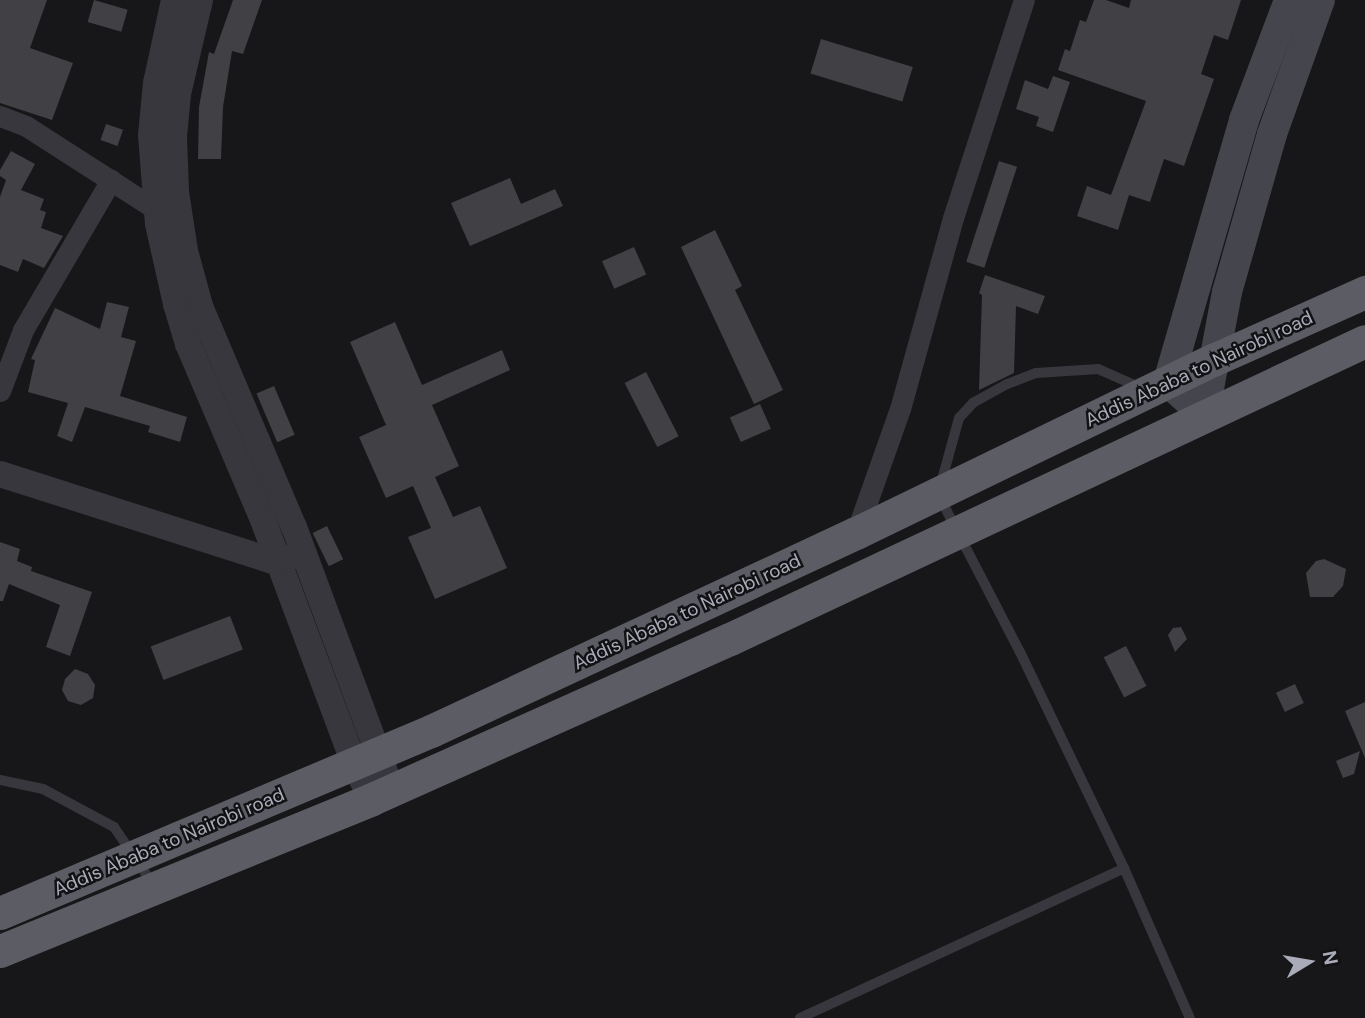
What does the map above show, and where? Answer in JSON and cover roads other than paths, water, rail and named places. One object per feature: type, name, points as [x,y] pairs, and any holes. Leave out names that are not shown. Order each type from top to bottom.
[{"type":"highway","name":"Addis Ababa to Nairobi road","points":[[0,913],[367,758],[856,533],[1158,386],[1365,292]]},
{"type":"highway","name":"Addis Ababa to Nairobi road","points":[[0,951],[382,794],[730,639],[1365,341]]},
{"type":"main road","points":[[1289,0],[1244,120],[1158,386],[1204,415],[1227,292],[1272,134],[1320,0]]},
{"type":"main road","points":[[1244,120],[1272,134]]},
{"type":"street","points":[[174,0],[156,83],[151,135],[168,210],[185,251],[200,306],[291,557],[382,794]]},
{"type":"street","points":[[168,210],[177,105],[200,0]]},
{"type":"street","points":[[856,533],[900,409],[953,218],[1024,0]]},
{"type":"street","points":[[0,116],[26,126],[111,180],[168,210]]},
{"type":"street","points":[[0,391],[23,330],[111,180]]},
{"type":"street","points":[[0,474],[291,557]]},
{"type":"lane","points":[[1158,386],[1098,369],[1035,373],[1007,384],[973,403],[959,418],[938,494],[1020,652],[1124,868],[1190,1018]]},
{"type":"lane","points":[[0,779],[43,789],[114,827],[155,889]]},
{"type":"lane","points":[[800,1018],[1124,868]]}]
